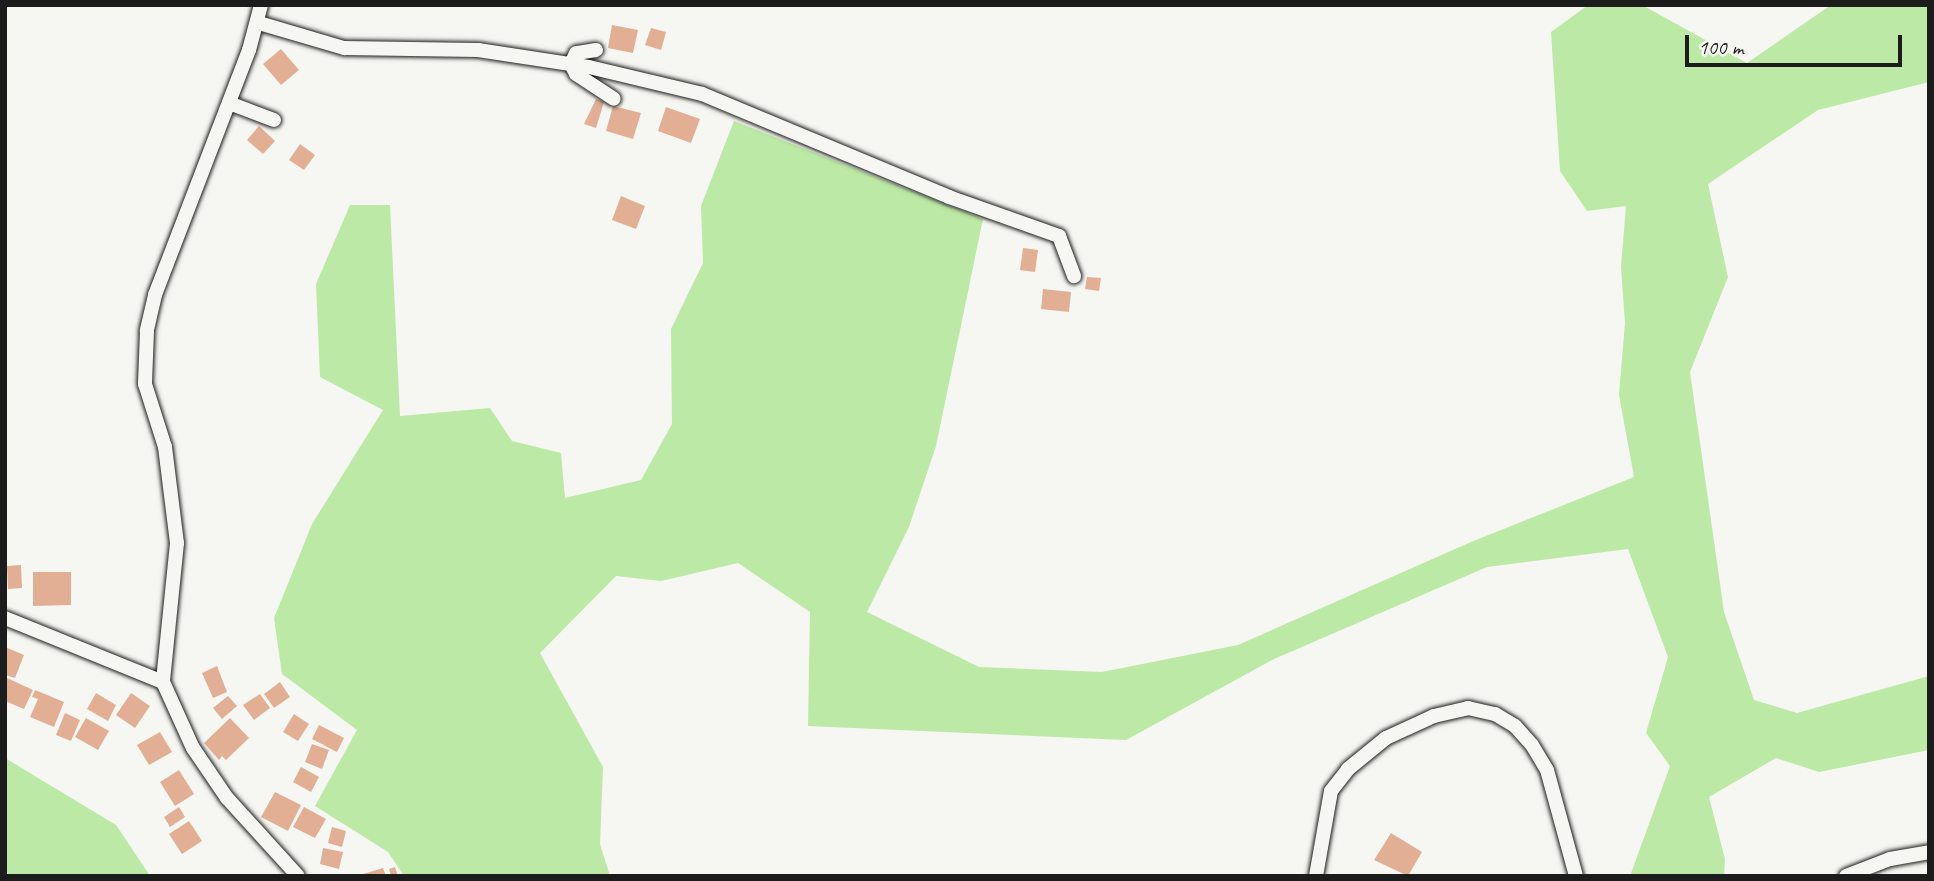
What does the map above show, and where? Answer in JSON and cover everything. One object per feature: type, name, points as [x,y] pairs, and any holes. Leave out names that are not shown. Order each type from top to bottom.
[{"type":"street","points":[[261,5],[259,23],[166,260],[147,331],[147,402],[164,447],[177,543],[163,681],[193,748],[227,798],[298,876]]},
{"type":"street","points":[[259,23],[344,48],[478,50],[571,64],[702,94],[949,197],[1059,236],[1074,276]]},
{"type":"street","points":[[571,64],[576,53],[596,50]]},
{"type":"street","points":[[571,64],[576,74],[614,99]]},
{"type":"street","points":[[229,103],[274,120]]},
{"type":"street","points":[[5,618],[163,681]]},
{"type":"street","points":[[1316,876],[1331,791],[1348,769],[1386,738],[1434,716],[1468,709],[1495,714],[1515,726],[1532,745],[1547,771],[1576,876]]},
{"type":"street","points":[[1846,876],[1890,859],[1929,852]]},
{"type":"green space","points":[[1588,5],[1642,5],[1747,63],[1831,5],[1929,5],[1929,82],[1818,110],[1708,184],[1728,277],[1690,372],[1724,612],[1754,700],[1797,713],[1929,676],[1929,750],[1819,772],[1776,758],[1709,797],[1725,859],[1724,876],[1630,876],[1670,766],[1646,733],[1668,657],[1628,549],[1487,567],[1274,659],[1126,740],[808,726],[810,612],[738,563],[661,581],[616,576],[540,653],[603,767],[600,844],[610,876],[404,876],[388,852],[315,806],[357,730],[282,674],[274,618],[312,524],[383,410],[320,377],[316,284],[350,205],[390,205],[400,416],[490,408],[512,441],[561,453],[565,498],[641,480],[672,424],[671,329],[703,263],[701,206],[734,121],[983,219],[936,446],[909,527],[867,612],[979,667],[1102,672],[1238,645],[1471,542],[1634,477],[1619,395],[1625,323],[1621,267],[1626,206],[1587,211],[1560,171],[1551,32]]},
{"type":"green space","points":[[5,758],[116,825],[150,876],[5,876]]},
{"type":"building","points":[[612,25],[638,30],[633,53],[608,48]]},
{"type":"building","points":[[651,28],[666,32],[661,50],[645,45]]},
{"type":"building","points":[[281,49],[299,70],[281,85],[263,64]]},
{"type":"building","points":[[596,99],[604,102],[596,128],[584,124]]},
{"type":"building","points":[[613,106],[641,113],[633,139],[606,131]]},
{"type":"building","points":[[666,107],[700,119],[691,143],[658,131]]},
{"type":"building","points":[[259,126],[275,141],[263,154],[247,140]]},
{"type":"building","points":[[300,144],[315,155],[304,170],[289,160]]},
{"type":"building","points":[[621,196],[645,206],[636,229],[612,220]]},
{"type":"building","points":[[1023,248],[1038,250],[1035,272],[1020,270]]},
{"type":"building","points":[[1087,277],[1101,278],[1099,291],[1085,289]]},
{"type":"building","points":[[1043,289],[1071,292],[1069,312],[1041,309]]},
{"type":"building","points":[[21,565],[22,588],[8,589],[7,566]]},
{"type":"building","points":[[33,572],[71,572],[71,605],[33,606]]},
{"type":"building","points":[[5,647],[24,655],[15,678],[5,675]]},
{"type":"building","points":[[217,666],[227,692],[213,698],[202,673]]},
{"type":"building","points":[[5,677],[33,690],[24,709],[5,701]]},
{"type":"building","points":[[280,682],[290,697],[274,708],[264,694]]},
{"type":"building","points":[[35,690],[64,702],[54,727],[30,717],[38,699],[32,697]]},
{"type":"building","points":[[96,693],[116,705],[108,721],[87,709]]},
{"type":"building","points":[[131,693],[150,706],[135,728],[116,715]]},
{"type":"building","points":[[260,694],[270,708],[254,720],[243,705]]},
{"type":"building","points":[[228,696],[237,706],[222,719],[213,708]]},
{"type":"building","points":[[65,713],[80,720],[71,741],[56,735]]},
{"type":"building","points":[[294,714],[309,724],[298,741],[283,732]]},
{"type":"building","points":[[86,718],[109,731],[98,750],[75,737]]},
{"type":"building","points":[[230,718],[249,738],[226,760],[222,756],[219,760],[204,743]]},
{"type":"building","points":[[319,725],[344,738],[337,752],[312,739]]},
{"type":"building","points":[[160,732],[172,752],[149,765],[137,745]]},
{"type":"building","points":[[312,744],[329,750],[322,769],[305,762]]},
{"type":"building","points":[[301,767],[319,777],[311,792],[293,782]]},
{"type":"building","points":[[179,770],[194,794],[175,806],[160,782]]},
{"type":"building","points":[[275,792],[301,805],[288,831],[261,817]]},
{"type":"building","points":[[179,807],[185,817],[170,827],[164,817]]},
{"type":"building","points":[[304,807],[326,819],[315,838],[293,827]]},
{"type":"building","points":[[189,821],[202,841],[182,854],[169,834]]},
{"type":"building","points":[[332,827],[346,831],[342,847],[328,843]]},
{"type":"building","points":[[1391,833],[1422,852],[1408,876],[1374,860]]},
{"type":"building","points":[[323,848],[343,852],[339,869],[320,864]]},
{"type":"building","points":[[395,867],[398,876],[391,876],[389,869]]},
{"type":"building","points":[[383,868],[386,876],[360,876],[360,875]]}]
